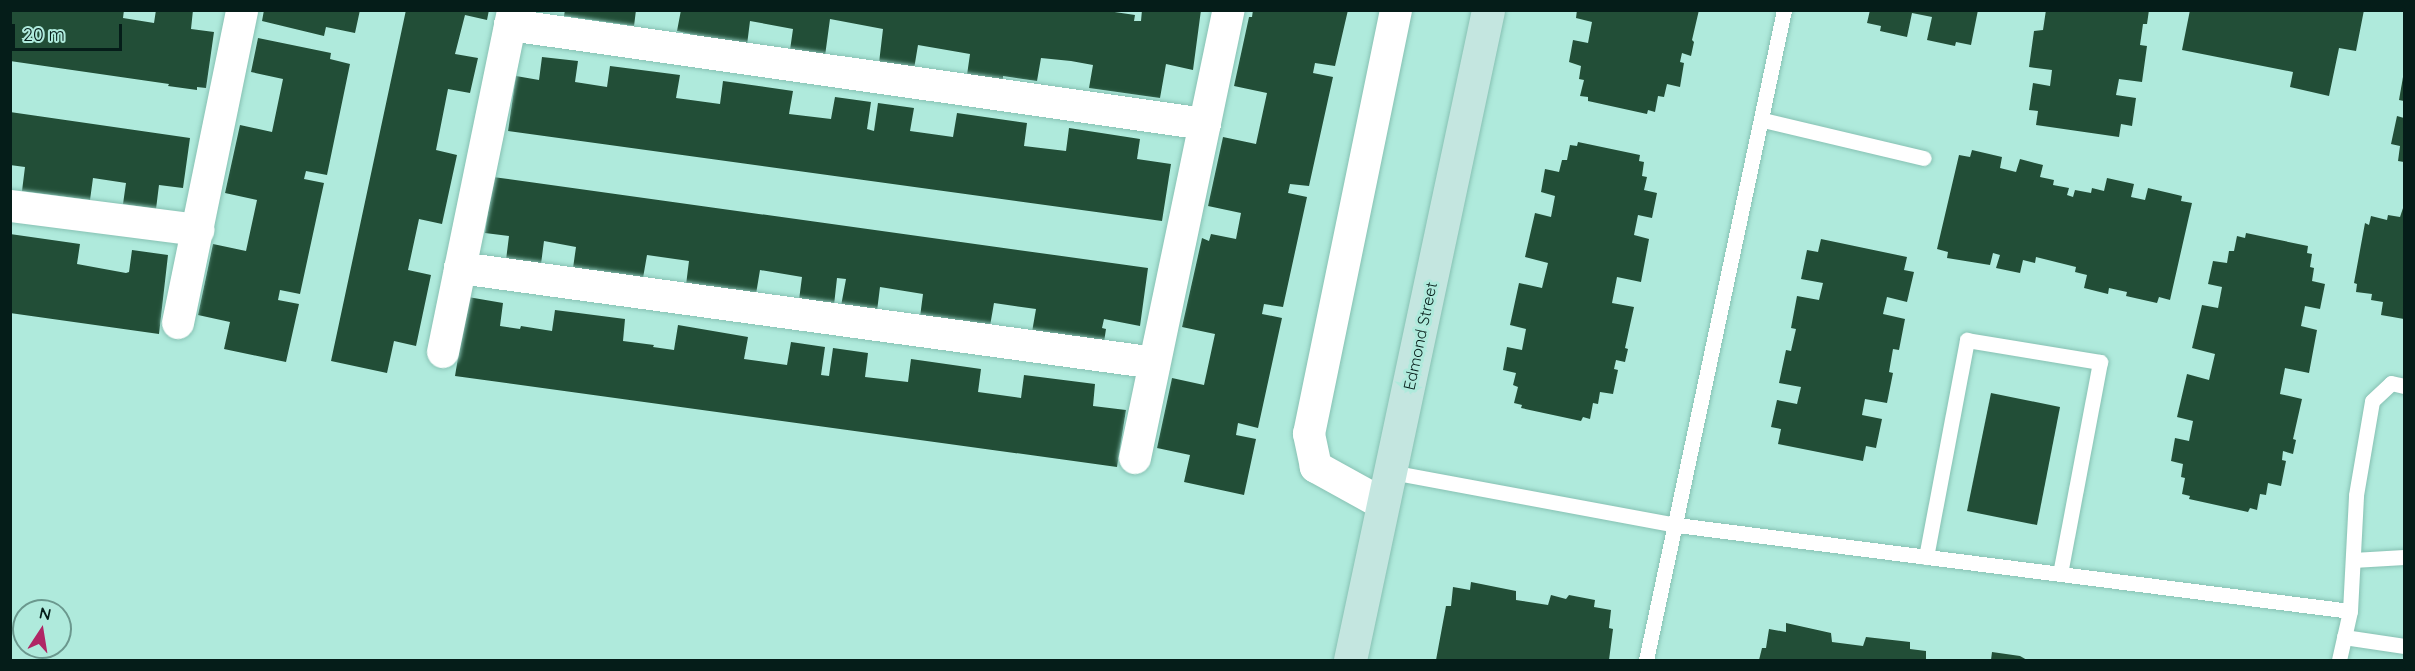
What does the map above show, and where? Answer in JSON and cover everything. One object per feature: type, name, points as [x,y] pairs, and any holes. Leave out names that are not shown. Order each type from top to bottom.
[{"type":"street","points":[[178,323],[242,10]]},
{"type":"street","points":[[1135,458],[1229,10]]},
{"type":"street","points":[[1383,504],[1316,467],[1309,434],[1396,10]]},
{"type":"street","name":"Edmond Street","points":[[1350,660],[1488,10]]},
{"type":"street","points":[[443,352],[512,18],[1205,123]]},
{"type":"street","points":[[10,206],[198,230]]},
{"type":"street","points":[[460,268],[1155,363]]},
{"type":"lane","points":[[1646,660],[1763,120],[1784,10]]},
{"type":"lane","points":[[1763,120],[1924,158]]},
{"type":"lane","points":[[1926,557],[1967,340],[2100,362],[2060,573]]},
{"type":"lane","points":[[2339,660],[2350,611],[2356,495],[2372,401],[2391,383],[2404,386]]},
{"type":"lane","points":[[1391,472],[1677,525],[2350,611]]},
{"type":"lane","points":[[2353,560],[2404,557]]},
{"type":"lane","points":[[2344,638],[2404,646]]},
{"type":"building","points":[[10,10],[124,10],[123,18],[154,23],[156,10],[193,10],[191,29],[214,32],[206,88],[197,87],[197,90],[10,61]]},
{"type":"building","points":[[264,10],[360,10],[355,33],[326,27],[324,36],[262,21]]},
{"type":"building","points":[[406,10],[489,10],[487,20],[465,15],[455,54],[478,58],[470,93],[448,89],[436,150],[457,155],[442,224],[419,219],[408,270],[431,275],[416,346],[394,341],[387,373],[331,361]]},
{"type":"building","points":[[565,10],[636,10],[634,26],[564,16]]},
{"type":"building","points":[[681,10],[1101,10],[1135,15],[1134,21],[1141,21],[1142,10],[1201,10],[1193,70],[1166,64],[1160,98],[1089,88],[1093,65],[1071,61],[1041,58],[1037,81],[1003,76],[1003,80],[967,75],[970,54],[918,45],[914,69],[879,63],[883,29],[830,19],[825,56],[790,50],[793,29],[750,21],[747,45],[711,39],[677,31]]},
{"type":"building","points":[[1253,10],[1348,10],[1335,66],[1315,63],[1313,73],[1333,77],[1309,186],[1290,184],[1288,193],[1307,197],[1283,307],[1264,304],[1262,314],[1282,318],[1258,428],[1238,423],[1236,435],[1256,439],[1244,495],[1184,482],[1190,455],[1157,448],[1172,378],[1204,385],[1215,334],[1182,327],[1202,238],[1209,241],[1211,234],[1236,239],[1241,213],[1208,206],[1223,137],[1256,144],[1267,93],[1234,86],[1249,17],[1252,17]]},
{"type":"building","points":[[1577,10],[1699,10],[1691,56],[1682,53],[1680,62],[1684,63],[1680,87],[1667,84],[1664,97],[1658,96],[1655,112],[1648,110],[1647,114],[1588,101],[1588,97],[1580,96],[1584,80],[1579,79],[1581,66],[1569,62],[1573,40],[1588,43],[1592,22],[1576,18]]},
{"type":"building","points":[[1870,10],[1978,10],[1971,45],[1956,42],[1955,46],[1927,40],[1932,17],[1912,13],[1907,37],[1880,31],[1881,26],[1867,23]]},
{"type":"building","points":[[2046,10],[2149,10],[2147,24],[2143,24],[2140,45],[2147,46],[2142,82],[2119,79],[2116,95],[2136,98],[2132,126],[2121,124],[2119,137],[2036,125],[2038,111],[2029,110],[2033,83],[2050,86],[2052,70],[2029,67],[2034,31],[2043,30]]},
{"type":"building","points":[[2190,10],[2364,10],[2356,51],[2339,48],[2329,96],[2290,87],[2293,72],[2182,50]]},
{"type":"building","points":[[258,38],[331,53],[330,59],[350,64],[327,175],[306,171],[304,179],[324,183],[300,294],[280,290],[278,300],[299,304],[286,362],[224,349],[230,322],[198,315],[213,244],[246,251],[257,200],[225,193],[240,125],[272,132],[283,79],[251,72]]},
{"type":"building","points":[[542,57],[578,61],[575,82],[607,87],[610,66],[680,75],[676,98],[720,104],[723,81],[793,91],[789,114],[831,119],[835,97],[871,102],[867,129],[874,131],[878,103],[914,108],[910,131],[953,137],[957,113],[1027,123],[1024,146],[1066,151],[1069,128],[1140,139],[1137,159],[1171,164],[1162,221],[508,131],[516,76],[539,80]]},
{"type":"building","points":[[2404,77],[2404,101],[2399,100]]},
{"type":"building","points":[[10,112],[190,138],[183,188],[159,185],[156,209],[123,204],[126,183],[93,178],[90,200],[22,191],[25,167],[10,165]]},
{"type":"building","points":[[2397,116],[2404,118],[2404,162],[2398,161],[2400,146],[2391,144]]},
{"type":"building","points":[[1578,142],[1640,155],[1639,161],[1644,162],[1642,176],[1647,177],[1644,190],[1657,193],[1652,218],[1638,215],[1634,235],[1649,239],[1641,282],[1617,277],[1612,303],[1634,307],[1625,348],[1628,349],[1625,362],[1616,360],[1614,369],[1618,370],[1613,394],[1600,392],[1598,404],[1593,403],[1590,419],[1583,417],[1581,421],[1521,408],[1522,405],[1514,403],[1518,387],[1513,385],[1516,373],[1503,370],[1507,347],[1522,350],[1526,329],[1510,325],[1519,283],[1542,288],[1548,263],[1525,257],[1535,213],[1551,217],[1555,196],[1541,192],[1545,169],[1559,172],[1562,160],[1567,160],[1570,145],[1577,146]]},
{"type":"building","points":[[1972,150],[2002,157],[2000,168],[2016,172],[2020,159],[2043,165],[2040,177],[2054,180],[2053,185],[2069,188],[2067,195],[2073,197],[2075,190],[2091,193],[2092,188],[2104,191],[2107,178],[2134,184],[2131,197],[2145,200],[2148,188],[2182,196],[2181,201],[2192,203],[2170,300],[2159,297],[2157,303],[2126,296],[2127,292],[2109,288],[2108,294],[2084,288],[2087,275],[2075,272],[2076,267],[2036,257],[2035,263],[2023,260],[2020,273],[1996,268],[2000,255],[1993,253],[1990,265],[1947,258],[1948,252],[1937,249],[1959,155],[1970,157]]},
{"type":"building","points":[[493,177],[1148,268],[1140,326],[1104,319],[1102,328],[1106,329],[1104,342],[1032,332],[1036,309],[994,303],[990,326],[920,317],[923,294],[880,287],[877,311],[841,306],[846,279],[837,278],[834,305],[799,300],[802,277],[760,270],[756,294],[686,285],[689,261],[647,255],[643,278],[573,268],[576,247],[544,241],[541,264],[506,260],[509,236],[485,233]]},
{"type":"building","points":[[2404,205],[2404,319],[2381,315],[2383,302],[2371,300],[2372,294],[2356,292],[2357,284],[2354,283],[2365,223],[2369,225],[2371,216],[2387,220],[2388,215],[2400,217]]},
{"type":"building","points":[[2246,233],[2308,246],[2307,253],[2312,254],[2310,267],[2314,268],[2312,281],[2325,284],[2320,309],[2305,306],[2301,326],[2317,330],[2309,373],[2285,368],[2280,394],[2302,399],[2293,439],[2296,440],[2293,454],[2283,451],[2282,460],[2286,461],[2281,486],[2268,483],[2266,495],[2260,494],[2257,510],[2250,508],[2248,512],[2189,499],[2190,496],[2182,494],[2185,478],[2181,477],[2183,464],[2171,461],[2175,438],[2189,441],[2193,421],[2177,417],[2187,374],[2209,380],[2215,354],[2192,348],[2202,305],[2218,308],[2222,287],[2208,284],[2213,261],[2227,263],[2229,251],[2234,251],[2237,236],[2245,238]]},
{"type":"building","points":[[10,234],[80,244],[77,264],[126,273],[129,272],[132,250],[168,255],[159,334],[10,313]]},
{"type":"building","points":[[1821,239],[1907,257],[1904,270],[1914,272],[1907,302],[1887,297],[1883,314],[1905,319],[1899,350],[1893,349],[1889,372],[1893,373],[1887,403],[1865,399],[1862,415],[1882,419],[1876,448],[1866,446],[1863,461],[1778,444],[1781,429],[1771,427],[1777,400],[1797,404],[1801,387],[1779,383],[1786,350],[1791,351],[1796,329],[1791,328],[1797,296],[1819,300],[1823,283],[1801,279],[1807,250],[1818,252]]},
{"type":"building","points":[[468,297],[503,303],[500,326],[520,329],[521,326],[552,331],[555,310],[625,319],[623,341],[674,350],[678,325],[748,337],[744,359],[787,365],[791,342],[825,347],[821,375],[829,376],[833,348],[868,353],[865,377],[908,382],[911,359],[981,369],[978,392],[1021,398],[1024,375],[1095,384],[1093,406],[1126,410],[1117,467],[455,376]]},
{"type":"building","points":[[1991,393],[2060,407],[2037,525],[1967,511]]},
{"type":"building","points":[[1471,582],[1516,591],[1516,600],[1548,605],[1551,595],[1566,599],[1569,595],[1595,600],[1594,607],[1611,610],[1609,628],[1613,629],[1609,660],[1436,660],[1446,606],[1451,606],[1453,587],[1470,590]]},
{"type":"building","points":[[1786,623],[1831,633],[1832,642],[1863,646],[1866,637],[1910,642],[1910,649],[1926,651],[1926,660],[1759,660],[1762,648],[1766,648],[1769,629],[1786,632]]},
{"type":"building","points":[[1992,652],[2020,656],[2027,660],[1991,660]]}]
